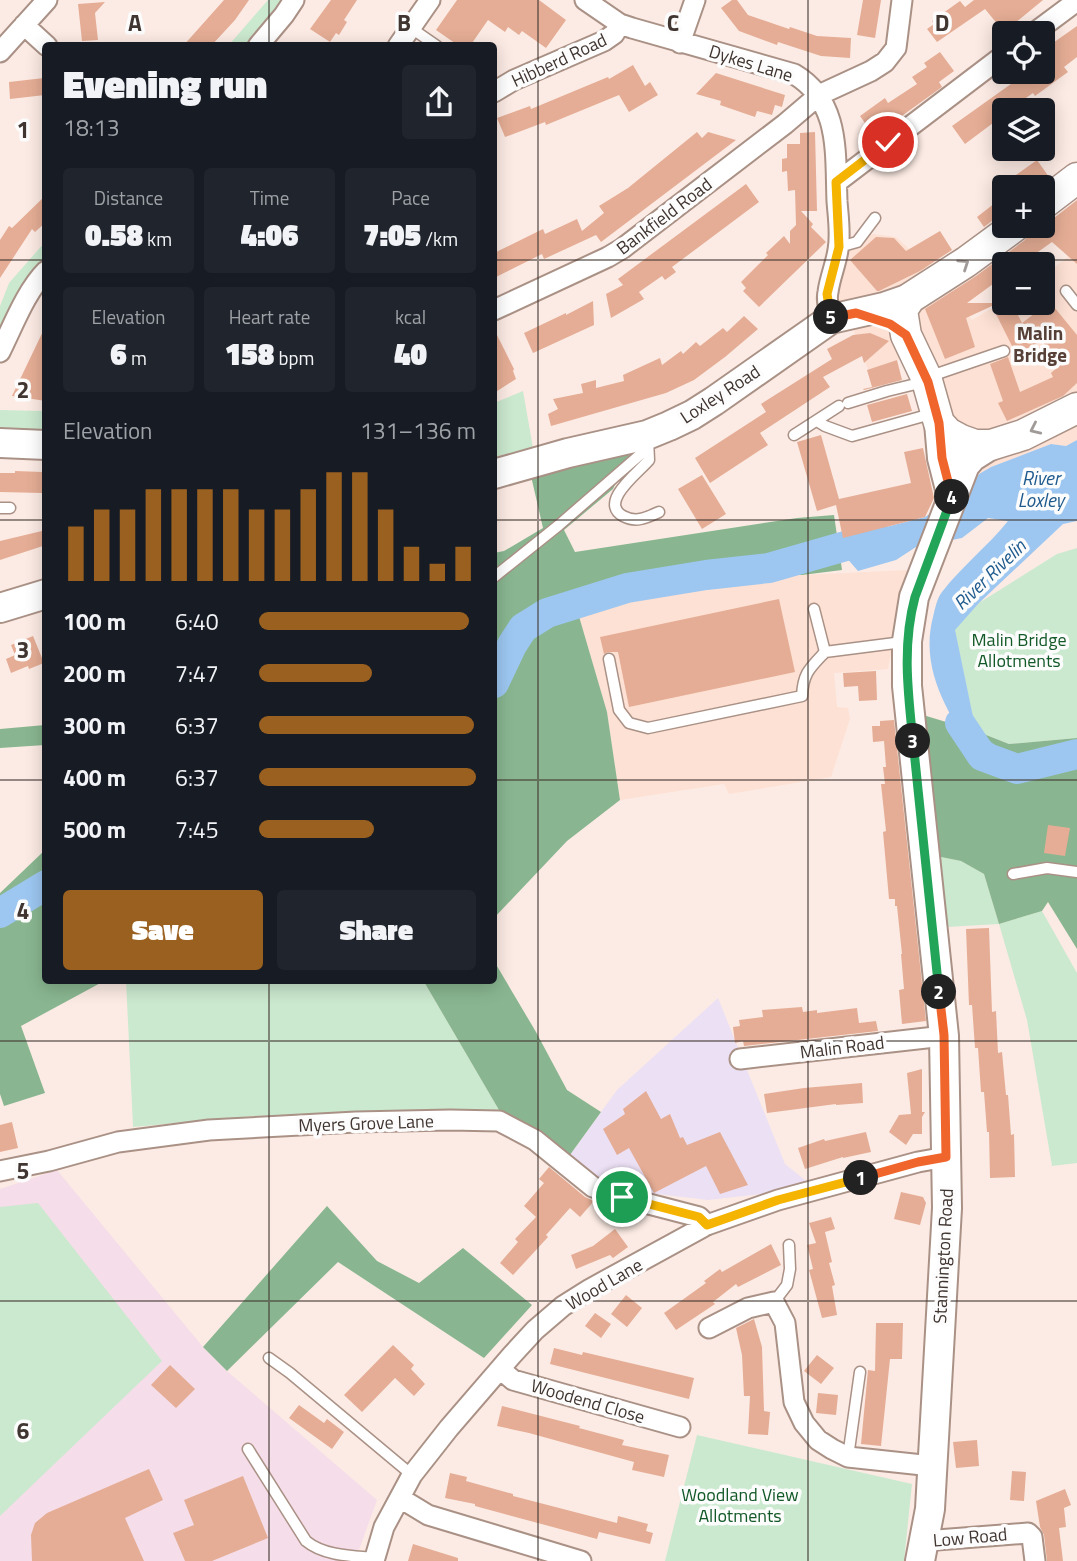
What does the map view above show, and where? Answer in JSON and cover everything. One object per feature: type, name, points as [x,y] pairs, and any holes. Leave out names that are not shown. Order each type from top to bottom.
[{"type":"main road","points":[[1055,195],[1077,178]]},
{"type":"main road","points":[[952,497],[942,458],[945,425],[906,335],[902,310],[910,298],[999,238]]},
{"type":"main road","name":"Loxley Road","points":[[497,473],[647,435],[692,415],[843,316],[910,298]]},
{"type":"main road","points":[[843,316],[890,324],[906,335]]},
{"type":"main road","points":[[945,425],[975,445],[991,445],[1023,435],[1077,408]]},
{"type":"main road","points":[[0,443],[42,445]]},
{"type":"main road","name":"Stannington Road","points":[[922,1551],[930,1508],[947,1209],[944,1035],[907,686],[907,641],[915,597],[965,465],[991,445]]},
{"type":"main road","points":[[0,608],[42,595]]},
{"type":"street","points":[[0,52],[47,0]]},
{"type":"street","points":[[261,42],[294,0]]},
{"type":"street","points":[[401,42],[430,0]]},
{"type":"street","name":"Dykes Lane","points":[[584,0],[620,23],[680,43],[794,74],[806,81],[819,95],[832,124],[835,147],[839,247],[827,294],[843,316]]},
{"type":"street","points":[[680,43],[695,0]]},
{"type":"street","name":"Bankfield Road","points":[[497,309],[623,248],[819,95],[886,62],[896,48],[902,0]]},
{"type":"street","points":[[1050,21],[1077,1]]},
{"type":"street","name":"Hibberd Road","points":[[497,90],[514,80],[604,41],[614,34],[620,23]]},
{"type":"street","points":[[24,25],[43,42]]},
{"type":"street","points":[[836,182],[992,64]]},
{"type":"street","points":[[0,352],[42,274]]},
{"type":"street","name":"Malin Road","points":[[740,1059],[944,1035]]},
{"type":"street","name":"Myers Grove Lane","points":[[0,1171],[50,1161],[118,1142],[209,1130],[356,1122],[499,1121],[535,1140],[593,1187],[699,1217],[707,1225]]},
{"type":"street","name":"Wood Lane","points":[[375,1559],[384,1527],[412,1475],[500,1369],[535,1331],[563,1306],[707,1225],[778,1200],[946,1157]]},
{"type":"street","points":[[709,1328],[748,1308],[774,1301],[785,1323],[794,1402],[804,1423],[818,1440],[848,1457],[932,1466]]},
{"type":"street","name":"Woodend Close","points":[[500,1369],[513,1380],[680,1427]]},
{"type":"street","points":[[400,1498],[428,1515],[581,1561]]},
{"type":"street","name":"Low Road","points":[[922,1551],[1028,1532],[1032,1537],[1035,1561]]},
{"type":"lane","points":[[411,28],[431,42]]},
{"type":"lane","points":[[839,247],[857,243],[876,218]]},
{"type":"lane","points":[[1066,291],[1077,305]]},
{"type":"lane","points":[[793,435],[843,405],[927,380],[1004,351]]},
{"type":"lane","points":[[817,421],[852,436],[945,425]]},
{"type":"lane","points":[[647,435],[649,460],[615,497],[614,506],[618,513],[639,521],[659,512]]},
{"type":"lane","points":[[497,575],[642,453],[647,435]]},
{"type":"lane","points":[[814,609],[825,652]]},
{"type":"lane","points":[[609,659],[619,710],[629,723],[649,728],[802,696],[808,669],[825,652],[907,641]]},
{"type":"lane","points":[[1013,874],[1047,868],[1077,872]]},
{"type":"lane","points":[[774,1301],[787,1285],[790,1269],[789,1245]]},
{"type":"lane","points":[[269,1357],[412,1475]]},
{"type":"lane","points":[[848,1457],[860,1372]]},
{"type":"lane","points":[[248,1449],[306,1541],[314,1547],[330,1552],[375,1559]]},
{"type":"shaded area","points":[[873,234],[896,237],[944,280],[972,320],[992,308],[992,315],[1055,315],[1055,267],[1077,250],[1077,440],[1066,446],[1051,444],[991,467],[979,474],[971,486],[937,493],[914,354],[868,370],[848,315],[831,317],[839,247]]},
{"type":"shaded area","points":[[907,570],[888,669],[834,673],[837,707],[848,708],[850,719],[831,777],[729,794],[724,784],[620,800],[607,712],[577,613],[764,573],[802,575]]},
{"type":"shaded area","points":[[718,998],[785,1164],[815,1188],[708,1200],[648,1193],[594,1176],[567,1159],[617,1090]]},
{"type":"shaded area","points":[[57,1170],[203,1347],[227,1371],[377,1500],[355,1561],[0,1561],[0,1189]]},
{"type":"green space","points":[[268,0],[286,0],[248,42],[231,42]]},
{"type":"green space","points":[[42,245],[42,264],[32,275],[0,334],[0,306],[9,283]]},
{"type":"green space","points":[[523,391],[533,448],[497,456],[497,402]]},
{"type":"green space","points":[[0,410],[42,411],[42,431],[0,430]]},
{"type":"green space","points":[[633,449],[613,489],[564,530],[575,552],[797,518],[834,515],[842,570],[802,575],[764,573],[578,613],[607,712],[620,800],[567,841],[497,915],[497,552],[543,528],[531,476]]},
{"type":"green space","name":"Malin Bridge Allotments","points":[[1077,548],[1077,738],[1009,744],[976,731],[954,630],[979,603],[1057,554]]},
{"type":"green space","points":[[923,715],[1009,744],[1077,738],[1077,949],[1048,902],[1042,911],[999,924],[984,874],[961,861],[936,856]]},
{"type":"green space","points":[[42,725],[42,745],[0,748],[0,729]]},
{"type":"green space","points":[[42,853],[42,984],[99,984],[21,1026],[45,1093],[4,1106],[0,1094],[0,893]]},
{"type":"green space","points":[[936,856],[961,861],[984,874],[999,924],[947,927]]},
{"type":"green space","points":[[1042,911],[1077,973],[1077,1163],[1052,1166],[1027,1020],[999,924]]},
{"type":"green space","points":[[497,966],[567,1090],[601,1112],[567,1159],[533,1127],[499,1110],[425,984],[497,984]]},
{"type":"green space","points":[[126,984],[425,984],[499,1110],[253,1116],[133,1127]]},
{"type":"green space","points":[[38,1203],[162,1361],[0,1516],[0,1207]]},
{"type":"green space","points":[[327,1206],[377,1261],[419,1283],[463,1248],[532,1305],[484,1358],[338,1262],[227,1371],[203,1347]]},
{"type":"green space","name":"Woodland View Allotments","points":[[697,1435],[912,1484],[904,1561],[665,1561]]},
{"type":"water","points":[[1077,440],[1077,521],[1063,524],[979,603],[955,630],[976,731],[995,745],[979,760],[940,693],[930,656],[930,637],[940,594],[1008,521],[988,518],[962,538],[916,547],[896,560],[858,571],[838,548],[851,536],[925,517],[973,485],[979,474],[991,467],[1051,444],[1066,446]]},
{"type":"building","points":[[224,0],[249,0],[215,42],[187,42]]},
{"type":"building","points":[[331,0],[357,0],[344,20],[347,22],[339,35],[336,33],[330,42],[310,29]]},
{"type":"building","points":[[457,0],[539,0],[566,20],[546,48],[522,31],[519,35],[508,27],[505,32],[488,20],[473,42],[453,42],[436,30]]},
{"type":"building","points":[[732,0],[737,0],[748,15],[789,29],[790,27],[817,36],[851,38],[850,58],[821,56],[778,42],[777,45],[739,31],[721,8]]},
{"type":"building","points":[[863,0],[881,0],[875,38],[857,35]]},
{"type":"building","points":[[974,0],[1043,0],[1017,21],[995,21],[985,9],[937,42],[927,29],[934,24],[932,21],[960,1],[965,7]]},
{"type":"building","points":[[105,2],[95,13],[98,40],[82,41],[78,4]]},
{"type":"building","points":[[1077,26],[1077,57],[1064,67],[1068,72],[1055,81],[1055,42]]},
{"type":"building","points":[[940,52],[954,71],[939,82],[942,87],[874,136],[860,116],[885,98],[888,103],[917,84],[912,77],[927,67],[924,63]]},
{"type":"building","points":[[633,65],[645,86],[650,82],[658,95],[629,112],[619,95],[546,125],[545,122],[505,137],[497,118],[530,106],[531,109],[608,77],[609,79]]},
{"type":"building","points":[[716,73],[785,95],[782,107],[775,105],[772,115],[757,111],[755,117],[720,105],[721,101],[696,94]]},
{"type":"building","points":[[42,78],[42,95],[10,99],[9,82]]},
{"type":"building","points":[[1011,84],[1052,84],[1035,96],[1033,93],[1026,98],[992,98],[992,124],[965,144],[952,126]]},
{"type":"building","points":[[697,132],[702,138],[708,132],[736,140],[601,242],[596,235],[544,259],[542,254],[497,276],[497,252],[543,229],[545,234],[577,219],[582,231],[604,213],[599,206],[628,188]]},
{"type":"building","points":[[815,132],[817,211],[801,211],[813,224],[811,227],[826,242],[759,307],[743,291],[746,288],[741,282],[784,236],[790,244],[790,231],[796,225],[795,190],[788,191],[787,171],[782,172],[782,159],[787,158],[787,144],[800,144],[800,133]]},
{"type":"building","points":[[1038,161],[1048,175],[1016,175]]},
{"type":"building","points":[[746,184],[759,202],[672,267],[676,272],[665,280],[662,276],[639,292],[644,299],[611,318],[606,294],[623,285],[618,279]]},
{"type":"building","points":[[42,199],[42,226],[35,232],[32,229],[0,278],[0,240],[9,226],[12,228]]},
{"type":"building","points":[[1077,200],[1077,264],[1052,242],[1038,252],[1009,252],[1026,238],[1055,238],[1055,217]]},
{"type":"building","points":[[992,205],[992,221],[984,227],[977,217]]},
{"type":"building","points":[[940,231],[952,250],[920,271],[879,291],[850,260],[876,237],[894,238],[906,251]]},
{"type":"building","points":[[992,264],[992,285],[967,303],[992,303],[992,306],[966,318],[975,347],[945,359],[925,309]]},
{"type":"building","points":[[593,301],[594,325],[533,353],[524,333]]},
{"type":"building","points":[[1055,308],[1077,335],[1077,383],[1063,396],[1007,421],[998,403],[1003,401],[990,364],[1008,357],[1020,392],[1053,377],[1051,373],[1060,365],[1042,341],[1016,354],[996,315],[1018,315],[1022,323],[1033,315],[1055,315]]},
{"type":"building","points":[[744,316],[758,329],[694,380],[666,393],[551,426],[548,414],[558,409],[553,399],[583,393],[581,384],[596,380],[596,388],[624,381],[623,375],[660,358],[662,365],[681,351],[683,354],[696,342],[700,346],[723,328],[727,332]]},
{"type":"building","points":[[42,333],[42,400],[12,396]]},
{"type":"building","points":[[870,333],[889,341],[864,363],[862,356],[823,377],[830,387],[760,433],[768,445],[710,483],[695,458],[766,412],[761,404],[832,359],[827,349],[853,335]]},
{"type":"building","points":[[497,335],[514,369],[516,379],[497,391]]},
{"type":"building","points":[[897,360],[902,380],[864,390],[863,389],[872,387],[867,370]]},
{"type":"building","points":[[907,394],[912,411],[872,422],[867,405]]},
{"type":"building","points":[[821,435],[839,499],[911,483],[904,452],[923,448],[934,498],[925,517],[843,538],[836,505],[817,511],[797,442]]},
{"type":"building","points":[[42,472],[42,493],[0,492],[0,473]]},
{"type":"building","points":[[702,475],[726,514],[702,529],[678,489]]},
{"type":"building","points":[[42,531],[42,546],[0,560],[0,541]]},
{"type":"building","points":[[779,599],[795,672],[629,707],[618,652],[604,654],[600,637]]},
{"type":"building","points":[[33,636],[42,664],[11,673],[6,659],[15,655],[11,645]]},
{"type":"building","points":[[876,671],[877,700],[859,701],[858,686],[844,687],[843,673]]},
{"type":"building","points":[[894,720],[926,1021],[902,1024],[899,990],[904,989],[902,954],[897,906],[895,899],[889,899],[883,832],[886,831],[881,784],[885,784],[884,741],[873,742],[872,726],[880,726],[880,721]]},
{"type":"building","points":[[1048,825],[1070,828],[1065,856],[1044,853]]},
{"type":"building","points":[[989,928],[992,1012],[996,1011],[998,1053],[1002,1052],[1011,1135],[1014,1134],[1015,1177],[990,1178],[989,1132],[984,1092],[981,1092],[978,1048],[975,1048],[972,1005],[969,1005],[966,929]]},
{"type":"building","points":[[802,1007],[803,1012],[817,1010],[817,1013],[857,1008],[859,1023],[876,1021],[878,1031],[744,1046],[743,1041],[735,1043],[733,1027],[740,1026],[739,1020],[763,1017],[762,1010]]},
{"type":"building","points":[[922,1069],[922,1112],[925,1112],[922,1117],[922,1134],[913,1134],[906,1145],[889,1132],[899,1115],[911,1114],[907,1073]]},
{"type":"building","points":[[862,1083],[863,1103],[767,1113],[764,1094]]},
{"type":"building","points":[[646,1091],[661,1119],[670,1114],[680,1138],[683,1137],[687,1145],[720,1132],[748,1185],[720,1194],[706,1166],[654,1193],[629,1148],[617,1155],[603,1129],[625,1114],[623,1109]]},
{"type":"building","points":[[12,1122],[18,1148],[0,1152],[0,1125]]},
{"type":"building","points":[[866,1132],[871,1152],[843,1157],[805,1169],[798,1148],[824,1139],[825,1141]]},
{"type":"building","points":[[549,1167],[585,1197],[594,1201],[580,1217],[570,1208],[513,1275],[500,1263],[518,1242],[515,1239],[536,1217],[524,1206],[544,1183],[539,1179]]},
{"type":"building","points":[[901,1192],[923,1197],[926,1203],[920,1225],[894,1219]]},
{"type":"building","points":[[831,1217],[835,1229],[825,1232],[832,1262],[829,1263],[835,1285],[832,1286],[837,1315],[822,1318],[809,1270],[813,1269],[807,1245],[816,1243],[809,1223]]},
{"type":"building","points":[[615,1229],[628,1247],[613,1258],[610,1255],[576,1269],[571,1255],[593,1246]]},
{"type":"building","points":[[771,1244],[781,1265],[738,1287],[736,1284],[713,1302],[715,1304],[676,1330],[664,1313],[706,1283],[704,1281],[720,1269],[722,1272]]},
{"type":"building","points":[[626,1295],[642,1308],[627,1327],[611,1314]]},
{"type":"building","points":[[595,1313],[611,1324],[601,1338],[585,1326]]},
{"type":"building","points":[[754,1319],[762,1347],[764,1411],[770,1412],[768,1435],[748,1434],[750,1396],[744,1396],[742,1355],[736,1328]]},
{"type":"building","points":[[876,1323],[903,1323],[902,1359],[890,1359],[881,1446],[861,1444],[868,1370],[875,1371]]},
{"type":"building","points":[[393,1345],[414,1365],[411,1369],[425,1384],[414,1396],[395,1378],[362,1412],[344,1395]]},
{"type":"building","points":[[554,1348],[582,1355],[583,1352],[694,1378],[689,1399],[550,1364]]},
{"type":"building","points":[[817,1355],[834,1368],[821,1384],[804,1371]]},
{"type":"building","points":[[170,1365],[195,1389],[176,1408],[151,1385]]},
{"type":"building","points":[[818,1393],[838,1395],[836,1415],[816,1413]]},
{"type":"building","points":[[299,1405],[324,1423],[327,1419],[344,1432],[332,1449],[289,1418]]},
{"type":"building","points":[[502,1406],[624,1440],[622,1445],[669,1455],[664,1477],[632,1470],[634,1462],[497,1426]]},
{"type":"building","points":[[977,1440],[979,1466],[956,1468],[953,1442]]},
{"type":"building","points":[[149,1469],[163,1500],[125,1518],[144,1561],[32,1561],[31,1535],[35,1523],[47,1513]]},
{"type":"building","points":[[1012,1471],[1026,1472],[1024,1501],[1010,1500]]},
{"type":"building","points":[[450,1473],[513,1496],[617,1523],[618,1516],[648,1524],[646,1531],[653,1533],[650,1544],[599,1532],[597,1539],[445,1498]]},
{"type":"building","points":[[243,1476],[268,1538],[212,1561],[185,1561],[173,1533],[194,1525],[184,1500]]},
{"type":"building","points":[[1065,1489],[1071,1505],[1064,1508],[1066,1527],[1059,1528],[1063,1561],[1047,1561],[1036,1501]]},
{"type":"building","points":[[413,1544],[458,1558],[458,1561],[408,1561]]},
{"type":"waterway","name":"River Loxley","points":[[497,677],[523,628],[547,613],[627,588],[769,568],[877,537]]},
{"type":"waterway","name":"River Rivelin","points":[[960,723],[982,756],[1017,769],[1077,754]]},
{"type":"waterway","name":"River Loxley","points":[[0,913],[42,887]]},
{"type":"district","name":"Malin Bridge","points":[[1040,343]]},
{"type":"route","points":[[622,1197],[699,1217],[707,1225],[778,1200],[946,1157],[944,1035],[906,668],[907,641],[915,597],[952,497],[942,458],[939,423],[928,382],[906,335],[890,324],[856,313],[831,318],[827,294],[839,247],[836,182],[888,142]]}]
